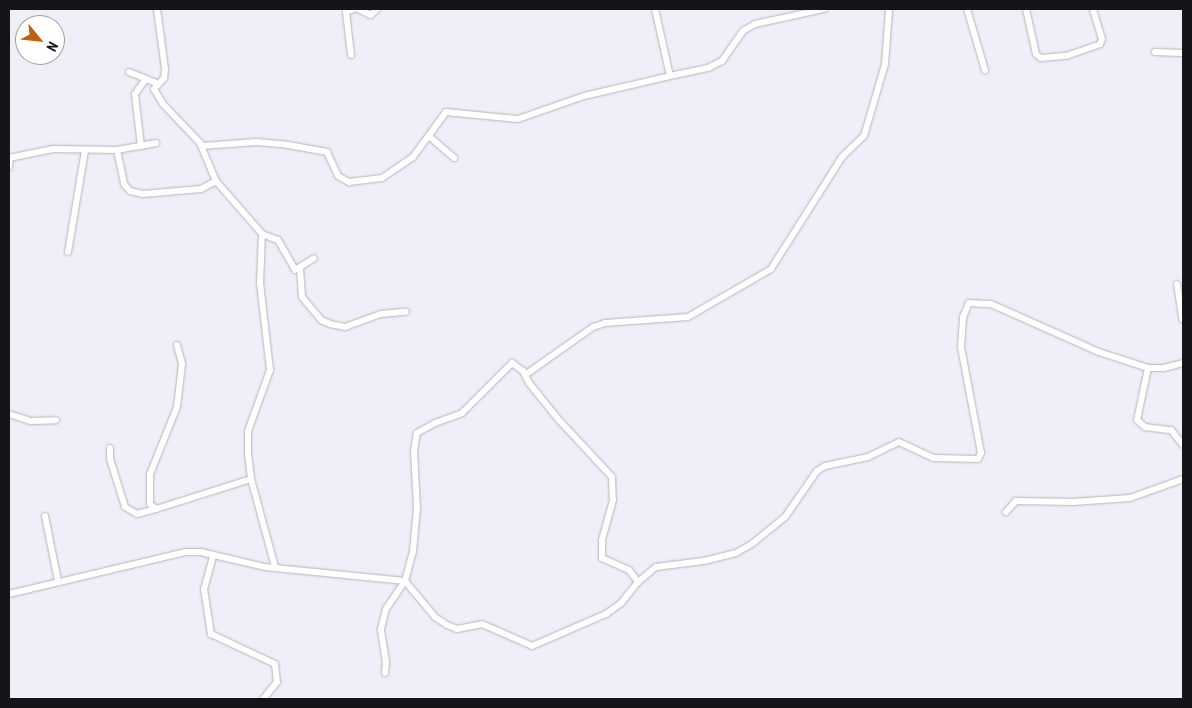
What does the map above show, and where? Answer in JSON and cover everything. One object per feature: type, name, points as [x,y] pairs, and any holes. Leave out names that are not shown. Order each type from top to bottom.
[{"type":"street","points":[[157,9],[165,69],[164,78],[156,83],[154,89],[163,104],[202,146],[216,181],[262,234],[278,240],[295,270],[314,258]]},
{"type":"street","points":[[351,55],[346,12],[354,9]]},
{"type":"street","points":[[358,9],[372,15],[377,9]]},
{"type":"street","points":[[656,9],[670,76]]},
{"type":"street","points":[[202,146],[256,142],[327,152],[338,176],[357,182],[392,174],[413,157],[430,137],[446,112],[518,119],[584,96],[708,68],[722,61],[743,30],[754,24],[824,9]]},
{"type":"street","points":[[525,375],[593,327],[605,323],[674,320],[688,317],[771,269],[842,157],[864,136],[885,64],[889,9]]},
{"type":"street","points":[[967,9],[985,70]]},
{"type":"street","points":[[1026,9],[1036,54],[1041,58],[1066,56],[1100,44],[1102,39],[1093,9]]},
{"type":"street","points":[[1154,52],[1183,53]]},
{"type":"street","points":[[129,72],[156,83]]},
{"type":"street","points":[[141,146],[135,94],[146,79]]},
{"type":"street","points":[[430,137],[454,158]]},
{"type":"street","points":[[9,166],[10,158],[53,149],[117,150],[156,144]]},
{"type":"street","points":[[68,252],[85,150]]},
{"type":"street","points":[[117,150],[124,184],[130,191],[143,194],[181,192],[201,188],[216,181]]},
{"type":"street","points":[[262,234],[260,283],[270,370],[248,431],[251,479],[275,567]]},
{"type":"street","points":[[300,268],[302,296],[321,320],[330,324],[345,327],[381,314],[406,312]]},
{"type":"street","points":[[1177,284],[1183,320]]},
{"type":"street","points":[[9,594],[185,552],[275,567],[405,582],[435,617],[447,625],[457,629],[482,624],[532,646],[606,614],[621,603],[638,582],[656,567],[704,562],[736,553],[753,543],[786,517],[817,471],[825,466],[868,458],[899,442],[934,458],[978,459],[981,453],[961,347],[963,317],[969,303],[991,304],[1099,352],[1148,368],[1183,363]]},
{"type":"street","points":[[156,509],[150,504],[150,474],[177,406],[182,364],[178,345]]},
{"type":"street","points":[[384,673],[386,662],[381,629],[386,609],[405,582],[413,552],[417,506],[414,452],[417,433],[434,422],[462,413],[512,363],[525,375],[559,420],[612,477],[613,500],[602,540],[602,558],[629,570],[638,582]]},
{"type":"street","points":[[1148,368],[1137,420],[1145,427],[1171,430],[1183,445]]},
{"type":"street","points":[[9,414],[31,421],[56,420]]},
{"type":"street","points":[[110,448],[110,459],[125,507],[137,514],[251,479]]},
{"type":"street","points":[[1006,512],[1016,501],[1130,498],[1183,480]]},
{"type":"street","points":[[45,516],[58,581]]},
{"type":"street","points":[[213,556],[204,589],[211,634],[275,664],[277,682],[263,699]]}]
